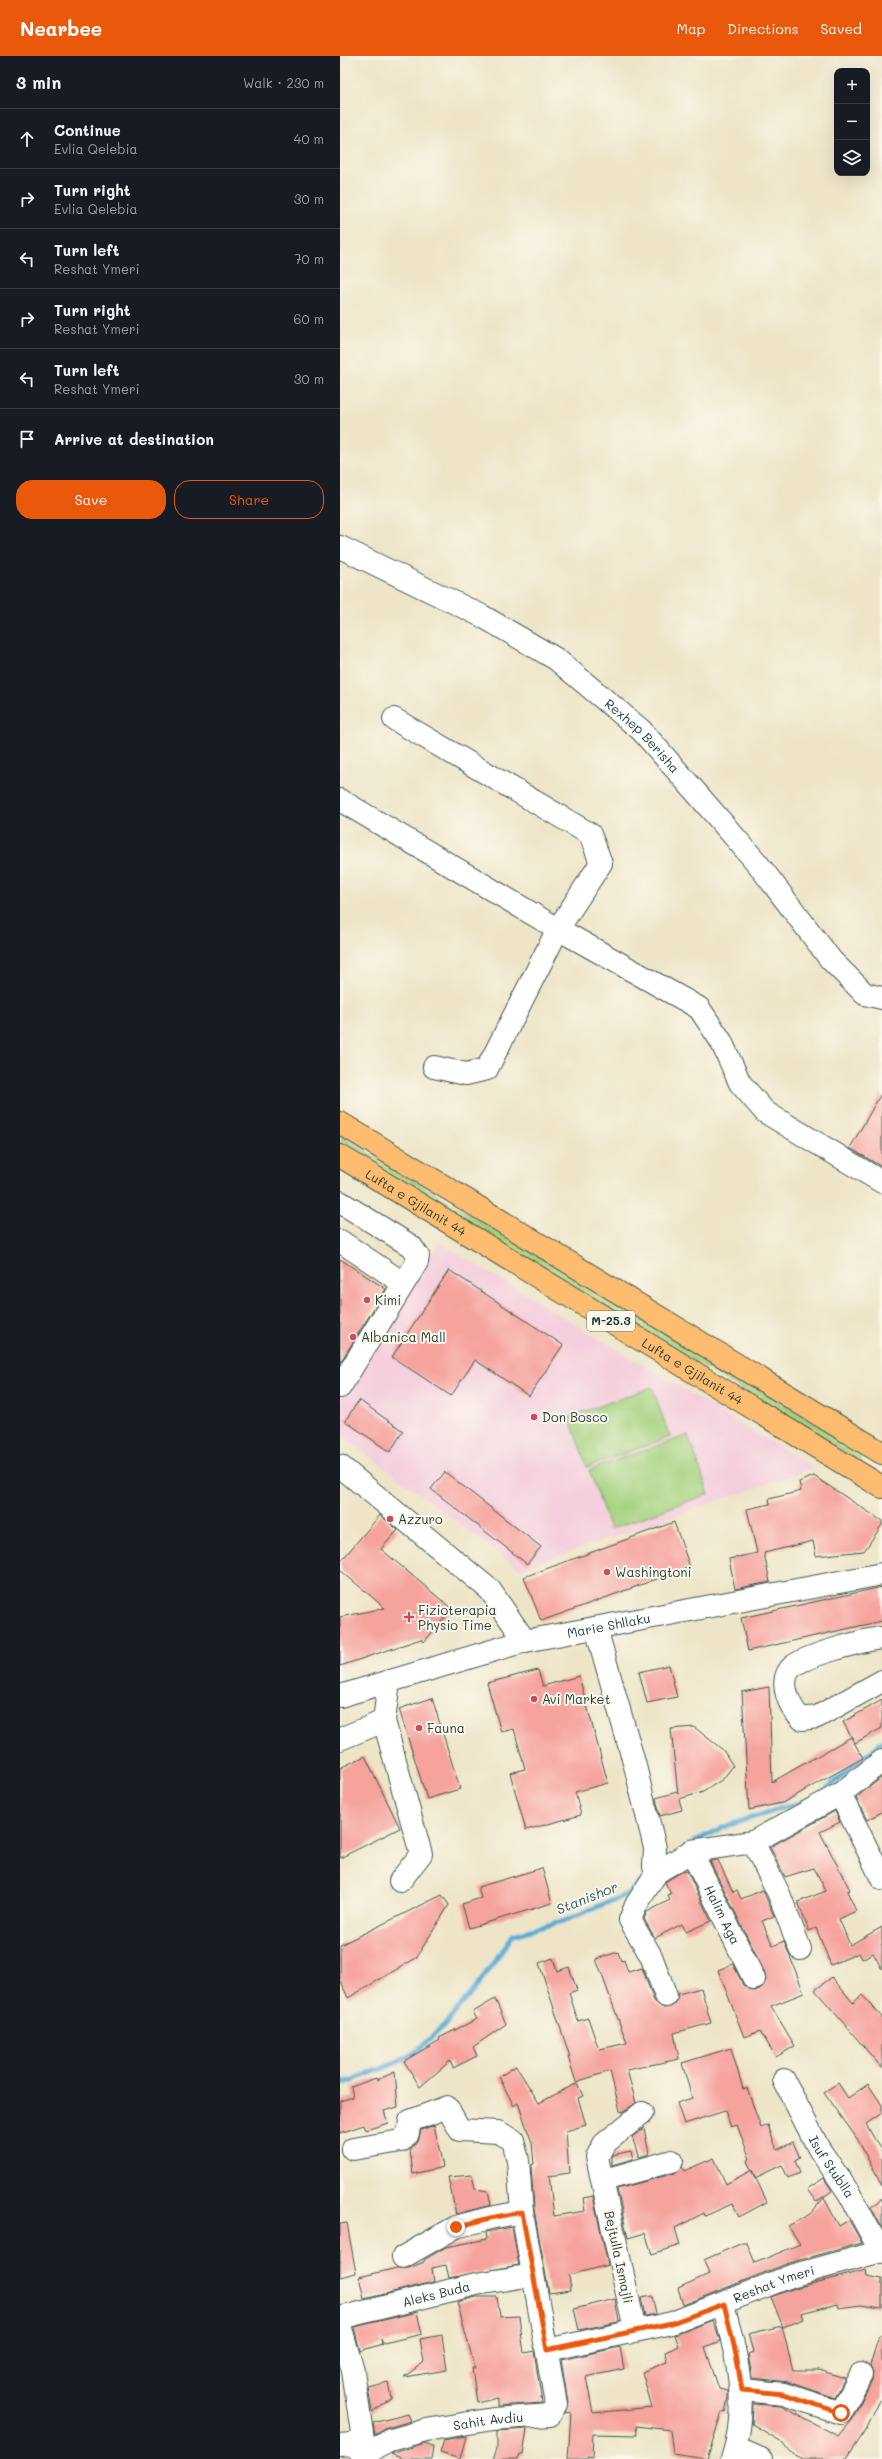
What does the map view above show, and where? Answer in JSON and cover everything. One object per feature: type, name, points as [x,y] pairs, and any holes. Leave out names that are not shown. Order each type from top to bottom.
[{"type":"main road","name":"M-25.3","points":[[340,1123],[882,1453]]},
{"type":"main road","name":"Lufta e Gjilanit 44","points":[[340,1156],[882,1487]]},
{"type":"street","name":"Rexhep Berisha","points":[[340,547],[482,616],[556,659],[641,730],[758,864],[831,960],[865,994],[882,998]]},
{"type":"street","points":[[394,719],[590,834],[601,862],[558,929],[487,1069],[466,1074],[434,1067]]},
{"type":"street","points":[[340,800],[558,929],[699,1008],[721,1041],[740,1083],[765,1112],[882,1182]]},
{"type":"street","points":[[340,1202],[411,1246],[418,1256],[417,1262],[340,1386]]},
{"type":"street","points":[[340,1241],[403,1283]]},
{"type":"street","points":[[340,1466],[490,1590],[525,1642]]},
{"type":"street","name":"Marie Shllaku","points":[[340,1696],[525,1642],[882,1574]]},
{"type":"street","points":[[596,1628],[635,1766],[655,1862],[630,1920],[651,1956],[666,1996]]},
{"type":"street","points":[[882,1638],[869,1639],[808,1659],[791,1668],[785,1678],[787,1692],[793,1711],[802,1719],[816,1717],[882,1681]]},
{"type":"street","points":[[389,1681],[384,1721],[421,1854],[400,1881]]},
{"type":"street","points":[[340,1739],[384,1721]]},
{"type":"street","points":[[655,1862],[691,1851],[753,1842],[840,1794],[882,1761]]},
{"type":"street","points":[[840,1794],[882,1879]]},
{"type":"street","points":[[753,1842],[779,1894],[800,1949]]},
{"type":"street","name":"Halim Aga","points":[[691,1851],[754,1979]]},
{"type":"street","name":"Isuf Stublla","points":[[784,2080],[819,2149],[849,2193],[882,2251]]},
{"type":"street","points":[[353,2149],[401,2141],[408,2133],[410,2122],[447,2107],[460,2130],[498,2132],[513,2140],[518,2161],[522,2212],[547,2350]]},
{"type":"street","name":"Bejtulla Ismajli","points":[[628,2333],[633,2321],[604,2180],[597,2157],[604,2144],[627,2123],[642,2113]]},
{"type":"street","points":[[604,2180],[672,2161]]},
{"type":"street","points":[[403,2257],[456,2227],[490,2218],[522,2212]]},
{"type":"street","name":"Reshat Ymeri","points":[[547,2350],[672,2323],[724,2304],[791,2276],[882,2251]]},
{"type":"street","name":"Aleks Buda","points":[[340,2318],[476,2284],[533,2275]]},
{"type":"street","points":[[724,2304],[736,2354],[742,2390],[742,2421],[734,2453],[762,2459]]},
{"type":"street","points":[[340,2325],[353,2371],[363,2457]]},
{"type":"street","name":"Sahit Avdiu","points":[[363,2457],[392,2440],[426,2430],[493,2419],[550,2415],[556,2404],[547,2350]]},
{"type":"street","points":[[742,2390],[784,2394],[841,2413],[861,2374]]},
{"type":"street","points":[[340,2446],[351,2444],[363,2457]]},
{"type":"shaded area","name":"Don Bosco","points":[[439,1242],[814,1468],[520,1569],[340,1434],[340,1400]]},
{"type":"green space","points":[[342,1137],[863,1453],[860,1461],[340,1146]]},
{"type":"green space","points":[[652,1387],[670,1437],[587,1467],[569,1417]]},
{"type":"green space","points":[[688,1435],[709,1494],[610,1529],[589,1470]]},
{"type":"building","points":[[882,1092],[882,1167],[850,1148]]},
{"type":"building","name":"Albanica Mall","points":[[340,1259],[386,1289],[340,1363]]},
{"type":"building","points":[[449,1270],[563,1345],[529,1396],[475,1360],[451,1396],[392,1357]]},
{"type":"building","points":[[359,1400],[403,1431],[390,1452],[345,1421]]},
{"type":"building","points":[[445,1472],[541,1547],[527,1564],[431,1489]]},
{"type":"building","points":[[814,1476],[882,1521],[882,1525],[864,1551],[816,1556],[813,1541],[764,1553],[770,1582],[735,1589],[729,1559],[757,1553],[747,1509],[770,1504],[769,1499],[801,1491],[799,1482]]},
{"type":"building","points":[[380,1515],[398,1530],[381,1549],[452,1609],[424,1642],[421,1639],[340,1666],[340,1617],[385,1608],[340,1570],[340,1562]]},
{"type":"building","name":"Washingtoni","points":[[674,1522],[690,1567],[541,1621],[524,1577]]},
{"type":"building","points":[[882,1587],[882,1621],[748,1651],[741,1618]]},
{"type":"building","points":[[669,1665],[677,1697],[647,1703],[639,1672]]},
{"type":"building","points":[[538,1670],[543,1686],[579,1676],[608,1783],[575,1792],[581,1815],[526,1830],[510,1773],[525,1769],[514,1729],[501,1732],[487,1683]]},
{"type":"building","points":[[769,1687],[772,1782],[851,1737],[863,1758],[782,1803],[749,1810],[742,1692]]},
{"type":"building","points":[[432,1698],[460,1789],[427,1799],[399,1709]]},
{"type":"building","points":[[882,1700],[882,1728],[855,1743],[843,1722]]},
{"type":"building","points":[[694,1727],[723,1750],[733,1766],[723,1779],[703,1792],[679,1799],[682,1810],[660,1816],[656,1798],[677,1792],[678,1794],[671,1729]]},
{"type":"building","points":[[365,1756],[400,1828],[340,1858],[340,1768]]},
{"type":"building","points":[[882,1777],[882,1812],[867,1820],[856,1798]]},
{"type":"building","points":[[835,1811],[840,1822],[820,1832],[850,1890],[847,1891],[856,1911],[839,1919],[850,1945],[882,1927],[882,1969],[873,1953],[862,1959],[859,1953],[831,1965],[816,1928],[809,1931],[798,1902],[826,1891],[814,1868],[785,1877],[770,1847]]},
{"type":"building","points":[[718,1860],[733,1892],[737,1890],[741,1899],[763,1890],[774,1916],[762,1921],[773,1946],[784,1941],[804,1993],[771,2006],[795,2046],[776,2057],[760,2031],[744,2037],[718,1970],[733,1964],[743,1985],[753,1991],[760,1990],[766,1980],[765,1973],[710,1861]]},
{"type":"building","points":[[542,1868],[552,1903],[469,1928],[462,1904],[481,1898],[478,1887]]},
{"type":"building","points":[[687,1871],[711,1921],[686,1932],[682,1924],[655,1938],[644,1919],[647,1912],[670,1900],[668,1895],[671,1894],[665,1882],[681,1872]]},
{"type":"building","points":[[442,1895],[449,1905],[416,1958],[348,1998],[340,1980],[340,1945]]},
{"type":"building","points":[[618,1952],[621,1961],[624,1960],[628,1972],[642,1968],[654,2001],[664,2008],[675,2004],[678,1994],[701,1988],[711,2023],[674,2033],[679,2059],[627,2070],[636,2103],[623,2112],[620,2111],[610,2071],[576,2082],[568,2057],[570,2057],[539,1963],[553,1958],[557,1971],[569,1967],[577,1990],[569,1993],[578,2021],[588,2018],[600,2049],[627,2043],[596,1959]]},
{"type":"building","points":[[832,1977],[853,2003],[862,1995],[882,2017],[882,2068],[815,1990]]},
{"type":"building","points":[[495,1999],[506,2024],[473,2047],[477,2056],[453,2068],[450,2061],[420,2087],[404,2061],[440,2040],[439,2038],[477,2019],[473,2012]]},
{"type":"building","points":[[731,2048],[743,2089],[747,2088],[761,2128],[768,2125],[777,2150],[793,2142],[800,2158],[795,2161],[800,2173],[788,2178],[782,2165],[755,2178],[747,2161],[750,2159],[737,2125],[731,2127],[725,2111],[684,2124],[677,2103],[692,2098],[682,2063]]},
{"type":"building","points":[[516,2066],[539,2103],[577,2083],[583,2096],[578,2098],[586,2125],[566,2131],[569,2173],[549,2176],[554,2216],[585,2211],[583,2198],[593,2196],[608,2265],[569,2275],[571,2290],[549,2293],[534,2210],[531,2165],[534,2164],[532,2143],[518,2103],[514,2106],[499,2077]]},
{"type":"building","points":[[395,2072],[398,2107],[384,2111],[388,2123],[366,2130],[364,2125],[340,2133],[340,2101],[353,2097],[351,2087],[376,2078],[377,2080]]},
{"type":"building","points":[[838,2083],[848,2098],[868,2084],[882,2105],[882,2113],[866,2124],[882,2152],[882,2186],[858,2140],[824,2092]]},
{"type":"building","points":[[434,2125],[443,2167],[413,2174],[410,2150],[418,2141],[421,2130]]},
{"type":"building","points":[[644,2128],[649,2154],[639,2157],[632,2137]]},
{"type":"building","points":[[631,2151],[633,2159],[612,2165],[612,2155]]},
{"type":"building","points":[[714,2158],[726,2184],[752,2170],[767,2202],[739,2217],[732,2204],[705,2216],[704,2213],[675,2228],[680,2245],[652,2254],[645,2233],[628,2238],[617,2189],[675,2173],[682,2167],[684,2171]]},
{"type":"building","points":[[472,2175],[475,2189],[488,2191],[491,2205],[456,2214],[448,2177]]},
{"type":"building","points":[[824,2178],[832,2191],[816,2202],[807,2189]]},
{"type":"building","points":[[824,2198],[839,2226],[849,2220],[862,2243],[786,2264],[683,2305],[678,2288],[709,2274],[704,2260],[742,2243],[747,2243],[755,2263],[800,2244],[788,2226],[810,2214]]},
{"type":"building","points":[[882,2198],[882,2228],[871,2207]]},
{"type":"building","points":[[347,2223],[356,2273],[340,2277],[340,2224]]},
{"type":"building","points":[[512,2227],[519,2265],[449,2278],[446,2265],[432,2268],[434,2282],[364,2299],[359,2277],[397,2268],[409,2268],[424,2262],[424,2260],[446,2247],[487,2239],[486,2232]]},
{"type":"building","points":[[866,2270],[867,2276],[882,2279],[882,2308],[861,2305],[838,2308],[837,2304],[801,2313],[803,2319],[783,2327],[771,2297],[795,2288]]},
{"type":"building","points":[[652,2296],[656,2314],[645,2316],[641,2298]]},
{"type":"building","points":[[476,2297],[497,2297],[500,2317],[519,2316],[524,2353],[534,2351],[542,2403],[497,2406],[497,2398],[477,2403],[472,2368],[475,2368],[457,2302]]},
{"type":"building","points":[[615,2299],[619,2322],[579,2330],[574,2309]]},
{"type":"building","points":[[417,2312],[422,2334],[384,2343],[381,2339],[382,2344],[360,2351],[354,2327]]},
{"type":"building","points":[[713,2320],[720,2341],[705,2347],[719,2389],[728,2391],[728,2398],[725,2413],[722,2412],[707,2459],[673,2454],[670,2430],[636,2426],[637,2435],[593,2434],[592,2457],[587,2456],[587,2459],[568,2459],[571,2412],[565,2413],[568,2402],[561,2360],[620,2347],[624,2369],[586,2377],[593,2413],[652,2407],[642,2372],[667,2362],[665,2352],[679,2346],[675,2335]]},
{"type":"building","points":[[782,2326],[793,2370],[819,2370],[845,2378],[835,2398],[788,2382],[752,2378],[748,2354],[753,2352],[748,2334]]},
{"type":"building","points":[[442,2335],[447,2370],[404,2377],[424,2362],[420,2339]]},
{"type":"building","points":[[879,2336],[882,2336],[882,2396],[867,2428],[847,2459],[803,2459],[790,2452],[782,2442],[752,2424],[753,2404],[781,2406],[838,2436],[852,2419],[872,2380],[873,2373],[870,2365]]},
{"type":"building","points":[[388,2382],[391,2398],[372,2412],[368,2387]]},
{"type":"building","points":[[408,2414],[411,2421],[387,2428],[375,2435],[373,2423]]},
{"type":"building","points":[[527,2429],[523,2454],[520,2454],[518,2459],[493,2459],[497,2449],[497,2431]]},
{"type":"building","points":[[466,2436],[460,2459],[440,2453],[444,2440]]},
{"type":"building","points":[[425,2443],[433,2447],[431,2459],[403,2459],[391,2454]]},
{"type":"waterway","name":"Stanishor","points":[[822,1793],[882,1742]]},
{"type":"waterway","name":"Stanishor","points":[[695,1841],[729,1825],[808,1800]]},
{"type":"waterway","name":"Stanishor","points":[[340,2084],[393,2064],[418,2050],[458,2010],[513,1935],[566,1920],[630,1893],[638,1882]]},
{"type":"place","name":"Kimi","points":[[367,1300]]},
{"type":"place","name":"Albanica Mall","points":[[353,1337]]},
{"type":"place","name":"Don Bosco","points":[[534,1417]]},
{"type":"place","name":"Azzuro","points":[[390,1519]]},
{"type":"place","name":"Washingtoni","points":[[607,1572]]},
{"type":"place","name":"Fizioterapia Physio Time","points":[[409,1617]]},
{"type":"place","name":"Avi Market","points":[[534,1699]]},
{"type":"place","name":"Fauna","points":[[419,1728]]},
{"type":"route","points":[[456,2227],[490,2218],[522,2212],[547,2350],[672,2323],[724,2304],[736,2354],[742,2390],[784,2394],[841,2413]]}]
